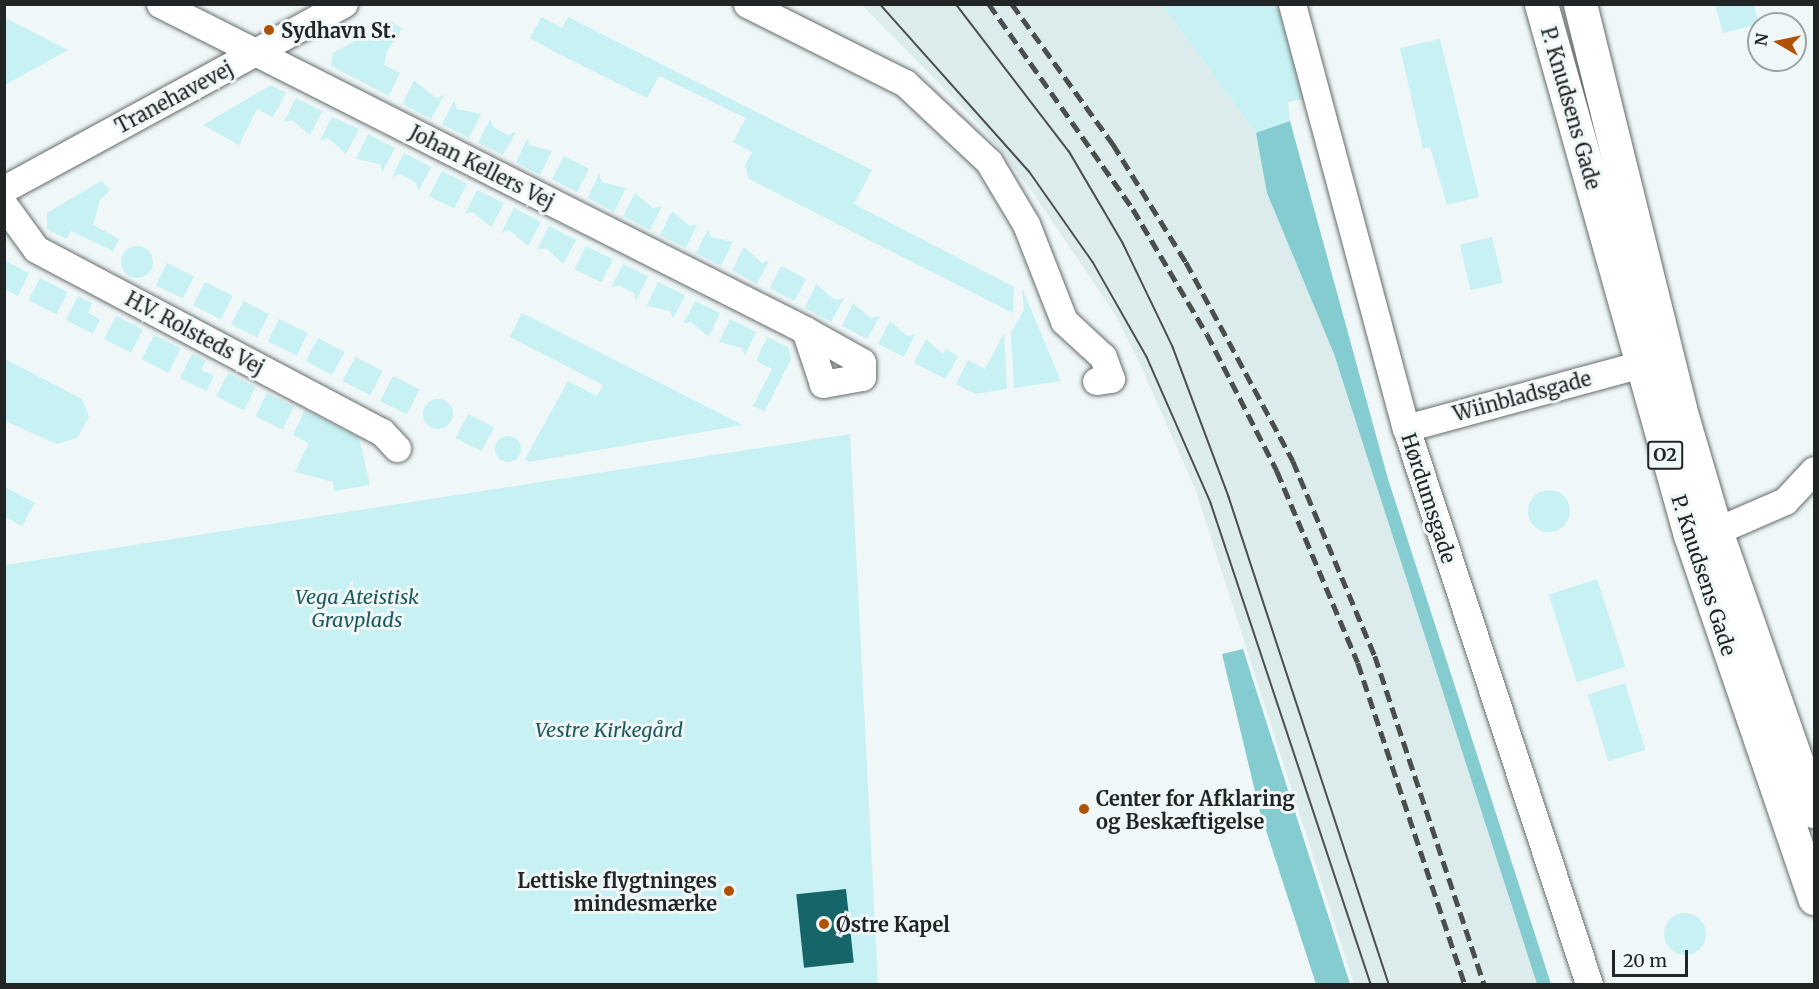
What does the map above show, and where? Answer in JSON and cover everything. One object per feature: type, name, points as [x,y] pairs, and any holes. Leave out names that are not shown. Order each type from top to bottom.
[{"type":"main road","name":"P. Knudsens Gade","points":[[1541,4],[1577,119],[1638,365],[1690,535],[1815,898]]},
{"type":"main road","name":"P. Knudsens Gade","points":[[1581,7],[1634,231],[1716,531],[1815,811]]},
{"type":"street","name":"Johan Kellers Vej","points":[[160,4],[805,330]]},
{"type":"street","name":"Tranehavevej","points":[[4,189],[256,54],[344,4]]},
{"type":"street","points":[[747,4],[905,84],[989,162],[1026,224],[1064,321],[1103,357],[1112,379],[1096,381]]},
{"type":"street","name":"Hørdumsgade","points":[[1292,4],[1406,428],[1589,984]]},
{"type":"street","name":"H.V. Rolsteds Vej","points":[[4,205],[36,249],[382,432],[397,448]]},
{"type":"street","name":"Wiinbladsgade","points":[[1406,428],[1638,365]]},
{"type":"street","points":[[1716,531],[1785,501],[1815,470]]},
{"type":"shaded area","points":[[862,5],[1162,5],[1256,133],[1267,193],[1334,354],[1537,984],[1354,984],[1196,491],[1139,362],[1115,314],[1033,193],[982,127]]},
{"type":"shaded area","points":[[1290,121],[1388,479],[1551,984],[1537,984],[1334,354],[1267,193],[1256,133]]},
{"type":"shaded area","points":[[1243,649],[1350,984],[1316,984],[1260,812],[1222,654]]},
{"type":"green space","points":[[1162,5],[1277,5],[1304,99],[1288,102],[1290,121],[1256,133]]},
{"type":"green space","points":[[1715,5],[1754,5],[1756,12],[1747,12],[1747,27],[1723,33]]},
{"type":"green space","points":[[541,17],[562,28],[568,17],[872,170],[854,204],[1014,287],[1013,313],[749,179],[745,165],[752,152],[733,142],[746,118],[659,76],[647,98],[530,38]]},
{"type":"green space","points":[[5,18],[68,50],[5,85]]},
{"type":"green space","points":[[391,21],[402,29],[387,51],[384,65],[400,73],[389,96],[331,66],[333,53]]},
{"type":"green space","points":[[1440,39],[1479,197],[1447,205],[1430,147],[1423,149],[1400,48]]},
{"type":"green space","points":[[414,80],[436,98],[444,95],[431,119],[403,104]]},
{"type":"green space","points":[[271,85],[286,93],[273,117],[257,109],[239,145],[203,125]]},
{"type":"green space","points":[[296,98],[322,111],[310,135],[292,120],[284,122]]},
{"type":"green space","points":[[454,101],[457,109],[481,114],[469,138],[442,124]]},
{"type":"green space","points":[[332,117],[359,129],[346,154],[328,138],[320,141]]},
{"type":"green space","points":[[490,119],[493,127],[508,135],[516,132],[503,155],[478,143]]},
{"type":"green space","points":[[368,134],[395,148],[382,172],[380,164],[356,159]]},
{"type":"green space","points":[[528,138],[529,145],[552,151],[540,175],[516,162]]},
{"type":"green space","points":[[404,153],[431,167],[419,191],[415,182],[400,174],[392,177]]},
{"type":"green space","points":[[564,156],[589,169],[577,192],[552,179]]},
{"type":"green space","points":[[442,171],[467,184],[454,209],[429,196]]},
{"type":"green space","points":[[599,174],[602,182],[626,188],[614,212],[588,198]]},
{"type":"green space","points":[[101,181],[110,190],[100,200],[93,225],[119,239],[113,251],[71,231],[66,239],[47,229],[47,213]]},
{"type":"green space","points":[[477,190],[504,203],[491,227],[473,212],[465,214]]},
{"type":"green space","points":[[635,193],[653,208],[662,206],[650,230],[623,216]]},
{"type":"green space","points":[[514,208],[541,222],[528,246],[509,230],[501,233]]},
{"type":"green space","points":[[672,211],[690,226],[697,224],[686,248],[660,235]]},
{"type":"green space","points":[[549,226],[576,240],[563,264],[546,248],[537,250]]},
{"type":"green space","points":[[708,229],[711,237],[733,242],[721,266],[696,253]]},
{"type":"green space","points":[[1492,237],[1503,283],[1470,290],[1460,244]]},
{"type":"green space","points":[[137,246],[148,251],[153,262],[148,273],[137,278],[126,273],[121,262],[126,251]]},
{"type":"green space","points":[[586,246],[613,259],[602,283],[575,269]]},
{"type":"green space","points":[[744,247],[762,263],[769,260],[757,284],[732,270]]},
{"type":"green space","points":[[4,260],[29,273],[18,296],[5,289]]},
{"type":"green space","points":[[167,263],[194,276],[183,299],[156,285]]},
{"type":"green space","points":[[623,264],[648,276],[636,301],[634,293],[618,285],[611,288]]},
{"type":"green space","points":[[781,266],[806,279],[795,301],[770,288]]},
{"type":"green space","points":[[40,278],[68,292],[56,314],[29,300]]},
{"type":"green space","points":[[205,282],[233,296],[221,319],[193,305]]},
{"type":"green space","points":[[658,282],[685,295],[673,319],[670,311],[647,306]]},
{"type":"green space","points":[[816,284],[835,300],[844,298],[831,322],[805,308]]},
{"type":"green space","points":[[1022,288],[1061,381],[1014,388],[1011,333],[1024,310]]},
{"type":"green space","points":[[78,296],[92,303],[88,313],[100,319],[93,334],[66,320]]},
{"type":"green space","points":[[243,301],[269,314],[257,337],[231,324]]},
{"type":"green space","points":[[695,301],[720,313],[709,337],[691,322],[683,324]]},
{"type":"green space","points":[[853,303],[871,318],[880,316],[867,339],[842,326]]},
{"type":"green space","points":[[522,313],[743,425],[529,462],[525,459],[568,381],[597,396],[603,385],[510,337]]},
{"type":"green space","points":[[116,316],[143,330],[131,353],[104,339]]},
{"type":"green space","points":[[279,319],[308,333],[297,355],[268,341]]},
{"type":"green space","points":[[730,319],[756,332],[745,356],[742,348],[719,342]]},
{"type":"green space","points":[[890,321],[907,336],[915,334],[904,357],[878,344]]},
{"type":"green space","points":[[1004,333],[1007,389],[975,394],[956,384],[968,360],[985,369]]},
{"type":"green space","points":[[154,335],[181,349],[168,373],[142,359]]},
{"type":"green space","points":[[767,337],[788,347],[791,359],[765,411],[753,406],[772,369],[756,361]]},
{"type":"green space","points":[[318,338],[344,352],[332,375],[306,361]]},
{"type":"green space","points":[[926,339],[943,354],[946,349],[958,356],[946,379],[914,363]]},
{"type":"green space","points":[[192,354],[206,361],[201,370],[214,376],[206,391],[180,378]]},
{"type":"green space","points":[[355,357],[383,371],[370,395],[343,381]]},
{"type":"green space","points":[[5,359],[82,399],[89,417],[77,438],[57,444],[5,421]]},
{"type":"green space","points":[[228,373],[256,387],[244,410],[216,396]]},
{"type":"green space","points":[[393,376],[420,390],[407,415],[380,401]]},
{"type":"green space","points":[[267,393],[294,406],[283,430],[256,416]]},
{"type":"green space","points":[[438,399],[444,400],[452,408],[452,420],[444,428],[438,429],[432,428],[424,420],[423,414],[424,408],[432,400]]},
{"type":"green space","points":[[305,410],[359,438],[370,485],[334,491],[333,482],[295,472],[309,443],[293,435]]},
{"type":"green space","points":[[468,414],[494,427],[482,451],[456,438]]},
{"type":"green space","name":"Vestre Kirkegård","points":[[850,434],[878,984],[5,984],[5,565]]},
{"type":"green space","points":[[508,436],[517,440],[521,449],[517,458],[508,462],[499,458],[495,449],[499,440]]},
{"type":"green space","points":[[5,487],[35,503],[22,526],[5,517]]},
{"type":"green space","points":[[1549,490],[1564,496],[1570,511],[1564,526],[1549,532],[1534,526],[1528,511],[1534,496]]},
{"type":"green space","points":[[1597,579],[1625,666],[1577,682],[1548,595]]},
{"type":"green space","points":[[1625,683],[1645,750],[1608,761],[1588,694]]},
{"type":"green space","points":[[1685,913],[1700,919],[1706,934],[1700,949],[1685,955],[1670,949],[1664,934],[1670,919]]},
{"type":"building","name":"Østre Kapel","points":[[846,889],[854,963],[804,968],[796,894]]},
{"type":"tram line","points":[[880,4],[1029,171],[1093,262],[1147,357],[1211,503],[1371,984]]},
{"type":"tram line","points":[[956,4],[1069,151],[1123,243],[1173,347],[1229,497],[1389,984]]},
{"type":"railway","points":[[989,4],[1133,209],[1207,334],[1277,471],[1358,663],[1465,984]]},
{"type":"railway","points":[[1012,4],[1113,144],[1186,262],[1293,461],[1375,656],[1484,984]]},
{"type":"place","name":"Sydhavn St.","points":[[269,30]]},
{"type":"place","name":"Center for Afklaring og Beskæftigelse","points":[[1084,809]]},
{"type":"place","name":"Lettiske flygtninges mindesmærke","points":[[729,891]]},
{"type":"place","name":"Østre Kapel","points":[[824,924]]},
{"type":"park label","name":"Vega Ateistisk Gravplads","points":[[357,608]]}]
